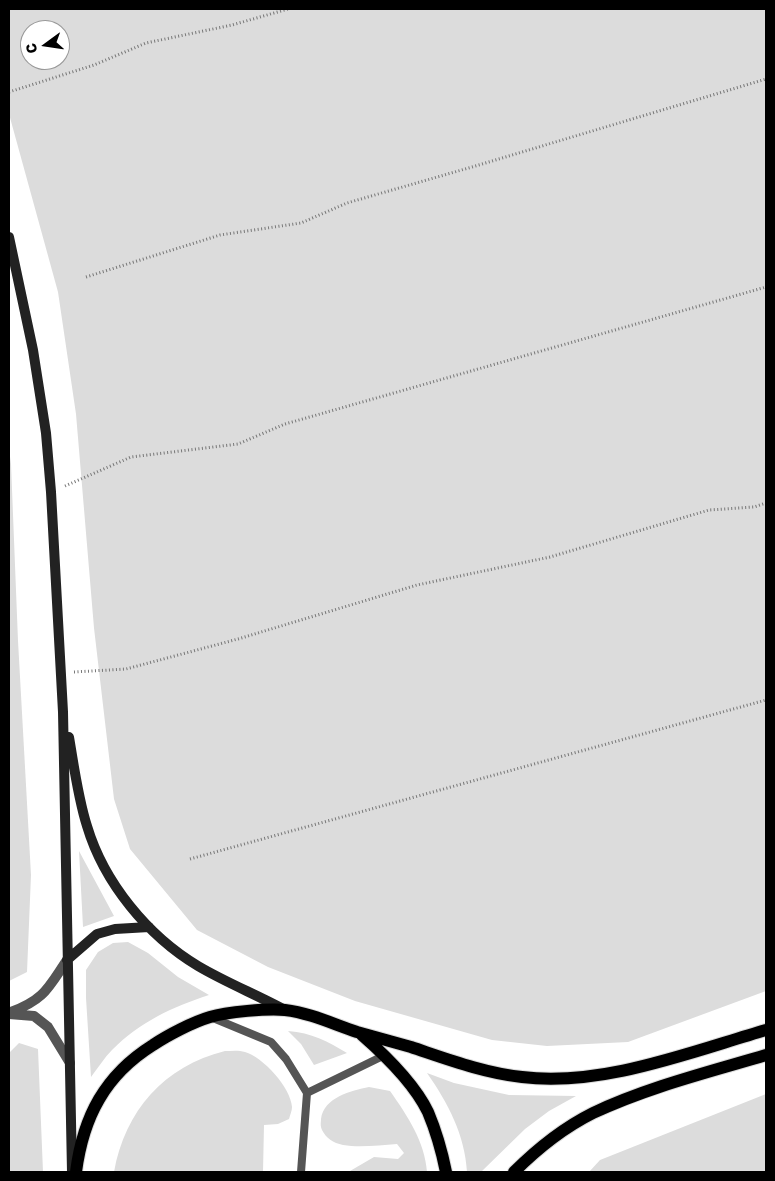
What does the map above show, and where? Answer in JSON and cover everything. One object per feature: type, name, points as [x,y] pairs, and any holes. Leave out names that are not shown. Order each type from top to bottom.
[{"type":"main road","points":[[9,237],[33,350],[46,433],[51,492],[64,712],[72,1172]]},
{"type":"main road","points":[[64,712],[87,826],[98,854],[113,882],[150,927],[175,950],[198,966],[284,1010]]},
{"type":"main road","points":[[67,960],[96,934],[115,929],[150,927]]},
{"type":"main road","points":[[76,1172],[79,1149],[86,1125],[95,1104],[108,1084],[144,1050],[165,1037],[210,1017],[258,1010],[284,1010],[310,1015],[441,1058],[486,1070],[522,1077],[549,1079],[633,1070],[766,1030]]},
{"type":"main road","points":[[358,1032],[386,1055],[407,1081],[427,1111],[440,1146],[446,1172]]},
{"type":"main road","points":[[514,1172],[530,1156],[592,1114],[632,1096],[766,1055]]},
{"type":"street","points":[[9,1013],[28,1006],[44,995],[67,960]]},
{"type":"street","points":[[9,1013],[34,1016],[48,1027],[70,1063]]},
{"type":"lane","points":[[210,1017],[271,1042],[286,1059],[307,1093],[301,1172]]},
{"type":"lane","points":[[307,1093],[386,1055]]},
{"type":"path","points":[[9,92],[94,65],[146,42],[232,25],[288,9]]},
{"type":"path","points":[[86,277],[220,235],[300,223],[347,203],[766,79]]},
{"type":"path","points":[[51,492],[131,457],[238,444],[285,424],[766,287]]},
{"type":"path","points":[[61,674],[126,669],[238,639],[417,585],[550,557],[709,510],[754,507],[766,503]]},
{"type":"path","points":[[190,860],[766,700]]},
{"type":"shaded area","points":[[9,9],[766,9],[766,991],[628,1042],[547,1046],[492,1040],[355,1001],[268,967],[197,930],[130,849],[114,799],[94,628],[76,414],[58,292],[9,114]]},
{"type":"shaded area","points":[[9,449],[31,875],[27,972],[9,981]]},
{"type":"shaded area","points":[[79,851],[114,916],[83,927]]},
{"type":"shaded area","points":[[128,942],[148,953],[178,977],[209,995],[169,1010],[145,1023],[109,1053],[91,1077],[86,970],[98,952],[113,943]]},
{"type":"shaded area","points":[[288,1031],[319,1038],[347,1053],[314,1065],[301,1044]]},
{"type":"shaded area","points":[[19,1043],[38,1049],[43,1172],[9,1172],[9,1053]]},
{"type":"shaded area","points":[[225,1051],[243,1051],[260,1060],[275,1074],[287,1091],[290,1099],[292,1108],[289,1119],[278,1124],[264,1125],[263,1172],[114,1172],[119,1150],[127,1129],[151,1094],[183,1068],[203,1058]]},
{"type":"shaded area","points":[[427,1073],[454,1083],[509,1095],[576,1096],[549,1111],[525,1129],[481,1172],[467,1172],[466,1158],[459,1132],[442,1096]]},
{"type":"shaded area","points":[[369,1087],[390,1091],[414,1129],[423,1150],[427,1172],[350,1171],[374,1157],[398,1159],[404,1153],[397,1144],[350,1146],[339,1144],[330,1140],[324,1133],[321,1127],[321,1119],[327,1105],[339,1096]]},
{"type":"shaded area","points":[[766,1094],[766,1172],[589,1172],[600,1160]]}]
